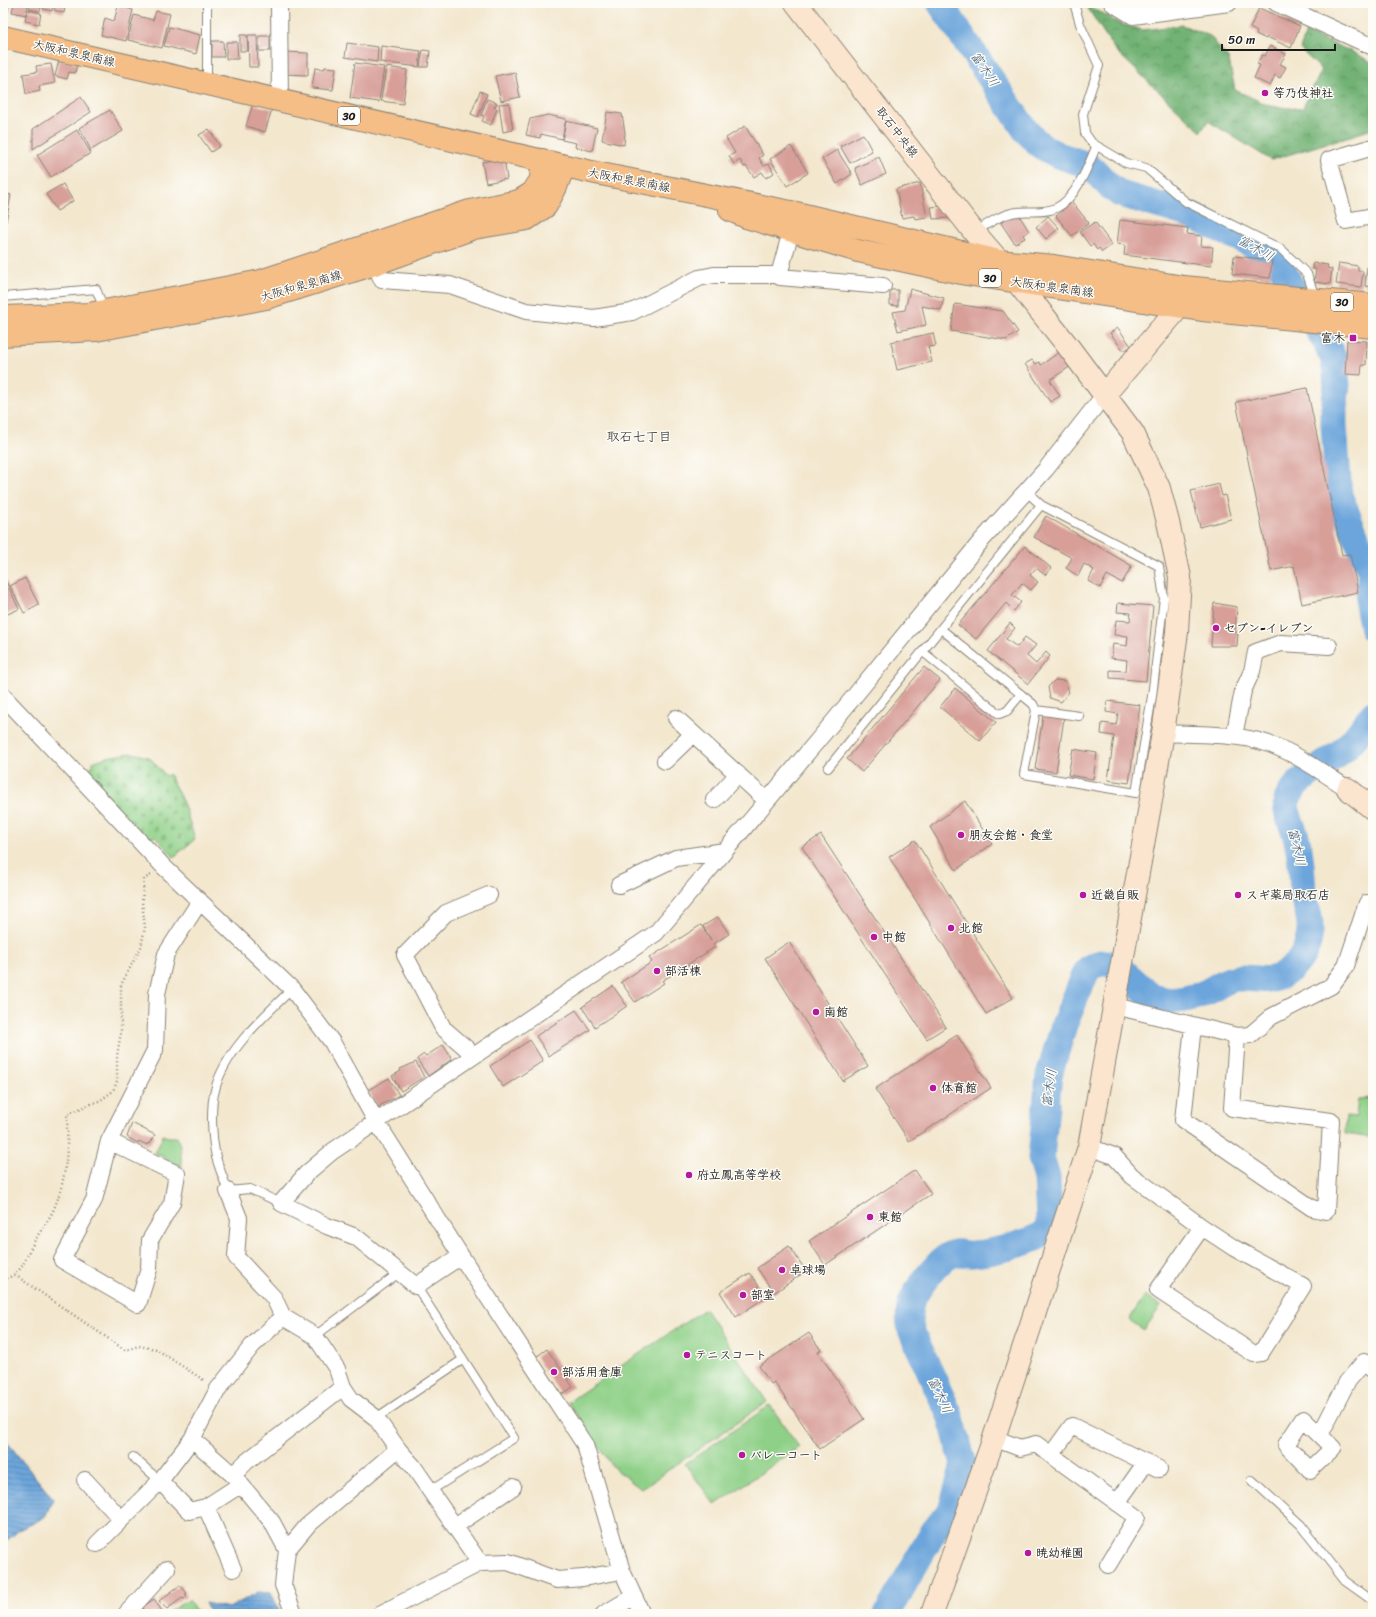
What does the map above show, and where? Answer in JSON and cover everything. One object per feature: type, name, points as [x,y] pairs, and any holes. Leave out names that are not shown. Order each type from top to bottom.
[{"type":"main road","name":"大阪和泉泉南線","points":[[3,36],[564,166],[695,192],[746,217],[793,222],[999,261],[1054,266],[1182,297],[1297,319],[1373,327]]},
{"type":"main road","name":"大阪和泉泉南線","points":[[3,317],[89,314],[261,281],[470,211],[519,201],[532,193],[541,180],[542,160]]},
{"type":"main road","name":"大阪和泉泉南線","points":[[3,335],[103,329],[266,298],[375,264],[474,228],[527,219],[546,206],[556,187],[564,166]]},
{"type":"main road","name":"大阪和泉泉南線","points":[[793,222],[866,252],[966,274],[1017,282],[1182,297],[1284,296],[1373,305]]},
{"type":"street","points":[[279,3],[280,100]]},
{"type":"street","name":"取石中央線","points":[[796,3],[974,232],[1017,282],[1105,394],[1133,433],[1158,488],[1168,522],[1180,577],[1177,632],[1163,733],[1144,794],[1115,1006],[1089,1147],[994,1438],[932,1614]]},
{"type":"street","points":[[1112,3],[1133,16],[1229,3]]},
{"type":"street","points":[[1276,3],[1373,47]]},
{"type":"street","points":[[1373,147],[1329,160],[1346,221],[1373,216]]},
{"type":"street","points":[[779,276],[793,222]]},
{"type":"street","points":[[375,264],[382,280],[450,286],[526,311],[594,318],[632,312],[699,278],[714,275],[779,276],[883,286]]},
{"type":"street","points":[[461,1256],[416,1286],[356,1237],[327,1226],[281,1203],[319,1162],[376,1121],[656,933],[918,617],[1026,491],[1182,297]]},
{"type":"street","points":[[1234,736],[1243,691],[1252,671],[1256,652],[1281,643],[1329,646]]},
{"type":"street","points":[[3,696],[164,867],[292,989],[332,1042],[376,1121],[461,1256],[585,1445],[622,1571],[642,1614]]},
{"type":"street","points":[[676,718],[767,801]]},
{"type":"street","points":[[1163,733],[1234,736],[1285,750],[1348,788],[1373,809]]},
{"type":"street","points":[[665,761],[693,734]]},
{"type":"street","points":[[714,800],[738,774]]},
{"type":"street","points":[[619,885],[676,858],[725,851]]},
{"type":"street","points":[[474,1055],[443,1028],[405,954],[446,913],[489,895]]},
{"type":"street","points":[[109,1141],[177,1174],[172,1203],[150,1240],[149,1269],[138,1304],[62,1260],[94,1200],[109,1141],[155,1050],[157,994],[166,954],[200,901]]},
{"type":"street","points":[[1115,1006],[1237,1036],[1250,1035],[1271,1017],[1331,986],[1346,966],[1367,903]]},
{"type":"street","points":[[1193,1026],[1183,1120],[1312,1208],[1326,1211],[1331,1121],[1232,1108],[1237,1036]]},
{"type":"street","points":[[1089,1147],[1114,1156],[1132,1176],[1202,1227],[1234,1248],[1303,1286],[1261,1353],[1254,1354],[1158,1290],[1202,1227]]},
{"type":"street","points":[[228,1191],[239,1218],[236,1257],[274,1298],[283,1317],[315,1336],[337,1369],[343,1387],[352,1399],[376,1418],[430,1491],[480,1563]]},
{"type":"street","points":[[97,1544],[120,1519],[160,1481],[192,1440],[218,1389],[252,1346],[283,1317]]},
{"type":"street","points":[[1320,1435],[1347,1382],[1364,1362],[1373,1370]]},
{"type":"street","points":[[160,1481],[189,1511],[206,1508],[237,1480],[246,1462],[343,1387]]},
{"type":"street","points":[[1052,1455],[1072,1426],[1153,1466],[1117,1503]]},
{"type":"street","points":[[994,1438],[1020,1448],[1036,1444],[1137,1517],[1108,1565]]},
{"type":"street","points":[[192,1440],[237,1480],[272,1522],[287,1550]]},
{"type":"street","points":[[294,1614],[283,1584],[287,1550],[307,1526],[398,1449]]},
{"type":"street","points":[[85,1480],[120,1519]]},
{"type":"street","points":[[455,1526],[513,1486]]},
{"type":"street","points":[[206,1508],[233,1569]]},
{"type":"street","points":[[380,1614],[480,1563],[508,1562],[557,1580],[584,1578],[622,1571]]},
{"type":"street","points":[[126,1614],[167,1569]]},
{"type":"street","points":[[604,1614],[633,1597]]},
{"type":"lane","points":[[206,83],[207,3]]},
{"type":"lane","points":[[1074,3],[1080,24],[1099,66],[1083,114],[1085,133],[1096,147],[1126,163],[1146,168],[1186,202],[1282,249],[1307,274],[1314,299]]},
{"type":"lane","points":[[974,232],[997,218],[1016,212],[1046,212],[1058,208],[1070,196],[1086,171],[1096,147]]},
{"type":"lane","points":[[3,297],[96,289],[105,311]]},
{"type":"lane","points":[[941,629],[1033,704],[1036,710],[1024,774],[1144,794],[1152,696],[1164,598],[1159,566],[1042,505],[1026,491]]},
{"type":"lane","points":[[828,768],[1042,505]]},
{"type":"lane","points":[[923,652],[999,714],[1006,712],[1021,694]]},
{"type":"lane","points":[[1036,710],[1079,716]]},
{"type":"lane","points":[[281,1203],[250,1189],[228,1191],[216,1157],[212,1107],[215,1089],[230,1057],[258,1022],[292,989]]},
{"type":"lane","points":[[315,1336],[400,1272]]},
{"type":"lane","points":[[416,1286],[462,1360],[514,1438],[430,1491]]},
{"type":"lane","points":[[376,1418],[462,1360]]},
{"type":"lane","points":[[133,1458],[160,1481]]},
{"type":"lane","points":[[1252,1480],[1301,1525],[1345,1581],[1373,1601]]},
{"type":"path","points":[[3,1280],[20,1271],[32,1246],[52,1213],[63,1182],[68,1153],[67,1114],[100,1100],[113,1091],[117,1081],[117,1056],[121,1032],[121,985],[141,947],[145,927],[142,901],[144,879],[164,867]]},
{"type":"path","points":[[15,1275],[126,1350],[139,1346],[156,1349],[218,1389]]},
{"type":"green space","name":"等乃伎神社","points":[[1086,4],[1120,24],[1143,30],[1182,25],[1210,36],[1229,60],[1235,90],[1270,106],[1302,109],[1322,70],[1300,49],[1306,32],[1357,54],[1373,63],[1373,129],[1271,160],[1208,121],[1201,132],[1115,50]]},
{"type":"green space","points":[[132,753],[149,757],[166,776],[169,774],[184,805],[195,839],[174,857],[155,836],[148,840],[87,776],[93,762],[106,757]]},
{"type":"green space","points":[[1373,1098],[1373,1138],[1345,1134],[1346,1116],[1356,1117],[1358,1099]]},
{"type":"green space","points":[[163,1135],[168,1137],[177,1137],[180,1146],[182,1167],[155,1153]]},
{"type":"green space","points":[[1145,1295],[1161,1306],[1144,1330],[1129,1320]]},
{"type":"green space","name":"テニスコート","points":[[705,1309],[767,1402],[641,1489],[614,1468],[568,1402]]},
{"type":"green space","name":"バレーコート","points":[[770,1405],[799,1447],[715,1505],[685,1464]]},
{"type":"green space","points":[[189,1600],[198,1614],[171,1614],[169,1611]]},
{"type":"water","points":[[3,1437],[53,1499],[45,1517],[18,1531],[3,1544]]},
{"type":"water","points":[[258,1592],[271,1593],[281,1614],[210,1614],[205,1603],[229,1608]]},
{"type":"building","points":[[14,3],[28,3],[26,15],[12,12]]},
{"type":"building","points":[[30,3],[42,3],[40,11],[29,9]]},
{"type":"building","points":[[44,3],[53,3],[52,11],[43,9]]},
{"type":"building","points":[[56,3],[66,3],[64,13],[54,10]]},
{"type":"building","points":[[3,5],[9,6],[7,15],[3,14]]},
{"type":"building","points":[[118,6],[133,10],[126,41],[101,35],[105,18],[114,21]]},
{"type":"building","points":[[1259,8],[1300,26],[1291,48],[1267,37],[1266,39],[1256,34],[1257,32],[1250,28]]},
{"type":"building","points":[[27,10],[41,13],[39,24],[25,21]]},
{"type":"building","points":[[156,11],[170,14],[162,48],[128,40],[134,15],[153,20]]},
{"type":"building","points":[[169,27],[200,35],[196,54],[164,46]]},
{"type":"building","points":[[240,35],[247,35],[248,51],[240,51]]},
{"type":"building","points":[[248,35],[257,35],[258,67],[249,67]]},
{"type":"building","points":[[259,36],[270,36],[270,51],[259,51]]},
{"type":"building","points":[[212,41],[223,41],[224,57],[212,57]]},
{"type":"building","points":[[226,42],[237,42],[238,59],[226,59]]},
{"type":"building","points":[[347,43],[378,47],[377,62],[345,57]]},
{"type":"building","points":[[381,46],[421,51],[419,67],[380,62]]},
{"type":"building","name":"等乃伎神社","points":[[1270,46],[1286,54],[1280,64],[1286,67],[1280,78],[1275,75],[1270,86],[1254,78],[1260,65],[1257,64],[1262,55],[1265,56]]},
{"type":"building","points":[[423,50],[430,51],[428,67],[420,67]]},
{"type":"building","points":[[283,52],[308,53],[308,75],[283,74]]},
{"type":"building","points":[[59,60],[77,64],[75,73],[69,72],[67,79],[55,76]]},
{"type":"building","points":[[355,63],[384,67],[379,102],[350,98]]},
{"type":"building","points":[[51,64],[55,83],[39,86],[40,91],[26,94],[23,74],[37,72],[36,66]]},
{"type":"building","points":[[325,67],[336,68],[333,90],[312,88],[315,68],[324,69]]},
{"type":"building","points":[[386,67],[407,70],[403,104],[381,101]]},
{"type":"building","points":[[515,72],[520,97],[501,101],[495,76]]},
{"type":"building","points":[[480,91],[487,94],[478,117],[471,114]]},
{"type":"building","points":[[81,97],[91,112],[33,149],[33,129]]},
{"type":"building","points":[[487,99],[497,103],[494,108],[497,109],[491,125],[482,121],[484,116],[481,115]]},
{"type":"building","points":[[509,103],[513,130],[503,132],[499,104]]},
{"type":"building","points":[[253,104],[272,109],[265,132],[246,126]]},
{"type":"building","points":[[110,110],[123,131],[91,150],[79,128]]},
{"type":"building","points":[[607,112],[622,114],[625,133],[624,145],[602,140]]},
{"type":"building","points":[[548,115],[566,119],[562,139],[541,134],[540,138],[526,135],[530,119]]},
{"type":"building","points":[[566,121],[597,128],[592,151],[575,147],[576,143],[562,140]]},
{"type":"building","points":[[745,126],[763,155],[759,158],[764,166],[769,164],[774,173],[766,178],[762,172],[754,177],[746,166],[744,167],[740,160],[734,164],[729,156],[735,153],[726,138]]},
{"type":"building","points":[[209,129],[220,146],[211,152],[199,135]]},
{"type":"building","points":[[77,130],[91,153],[51,177],[37,155]]},
{"type":"building","points":[[863,134],[872,151],[850,163],[840,146]]},
{"type":"building","points":[[791,146],[808,173],[787,186],[770,159]]},
{"type":"building","points":[[837,150],[852,174],[837,184],[822,159]]},
{"type":"building","points":[[879,157],[886,174],[862,185],[855,168]]},
{"type":"building","points":[[504,158],[507,179],[486,183],[482,162]]},
{"type":"building","points":[[920,183],[927,217],[915,219],[914,216],[902,218],[896,189]]},
{"type":"building","points":[[63,184],[73,201],[57,211],[46,194]]},
{"type":"building","points":[[3,193],[11,195],[6,222],[3,221]]},
{"type":"building","points":[[1072,202],[1089,223],[1072,236],[1056,216]]},
{"type":"building","points":[[941,206],[950,218],[933,219],[931,207]]},
{"type":"building","points":[[1017,212],[1029,231],[1023,235],[1025,238],[1015,244],[1001,223]]},
{"type":"building","points":[[1048,216],[1059,228],[1046,239],[1036,227]]},
{"type":"building","points":[[1120,220],[1188,228],[1187,234],[1202,236],[1201,246],[1213,247],[1211,266],[1124,255],[1125,245],[1117,244]]},
{"type":"building","points":[[1095,222],[1112,245],[1102,252],[1099,248],[1097,250],[1093,244],[1090,246],[1080,232]]},
{"type":"building","points":[[1234,256],[1272,260],[1270,278],[1232,274]]},
{"type":"building","points":[[1313,263],[1328,265],[1327,268],[1332,269],[1330,284],[1314,282],[1316,269],[1312,269]]},
{"type":"building","points":[[1339,263],[1358,266],[1358,271],[1363,271],[1361,287],[1336,284]]},
{"type":"building","points":[[1367,267],[1373,267],[1373,287],[1365,286]]},
{"type":"building","points":[[910,289],[944,298],[941,310],[922,306],[926,325],[898,331],[893,312],[905,310]]},
{"type":"building","points":[[890,290],[898,290],[898,306],[890,305]]},
{"type":"building","points":[[955,304],[1003,311],[1018,332],[1006,340],[951,331]]},
{"type":"building","points":[[1118,328],[1131,346],[1124,351],[1110,333]]},
{"type":"building","points":[[933,333],[936,346],[928,347],[932,362],[897,370],[891,342]]},
{"type":"building","points":[[1347,340],[1367,341],[1366,365],[1362,365],[1361,375],[1345,374]]},
{"type":"building","points":[[1061,351],[1071,366],[1050,380],[1060,396],[1050,402],[1025,364],[1032,360],[1036,364],[1039,362],[1041,365]]},
{"type":"building","points":[[1307,388],[1342,555],[1350,554],[1358,592],[1302,604],[1294,566],[1271,571],[1236,402]]},
{"type":"building","points":[[1219,484],[1222,496],[1225,495],[1231,519],[1200,527],[1191,491]]},
{"type":"building","points":[[1046,516],[1132,566],[1122,583],[1107,575],[1100,588],[1088,581],[1094,570],[1084,564],[1078,576],[1066,568],[1072,558],[1034,537]]},
{"type":"building","points":[[1025,546],[1051,568],[1045,575],[1036,568],[1030,575],[1038,582],[1031,590],[1022,583],[1012,595],[1021,602],[1014,611],[1006,603],[976,639],[958,625]]},
{"type":"building","points":[[3,575],[19,609],[3,616]]},
{"type":"building","points":[[25,578],[39,605],[24,613],[10,586]]},
{"type":"building","points":[[1118,603],[1153,606],[1146,681],[1110,678],[1110,670],[1126,671],[1127,660],[1111,658],[1113,644],[1127,646],[1128,636],[1114,635],[1116,620],[1130,621],[1131,613],[1117,612]]},
{"type":"building","points":[[1214,603],[1237,607],[1235,632],[1238,632],[1237,646],[1211,646]]},
{"type":"building","points":[[1010,623],[1015,628],[1006,639],[1017,647],[1025,637],[1036,645],[1027,656],[1036,664],[1046,652],[1050,656],[1028,684],[988,651]]},
{"type":"building","points":[[924,667],[940,680],[862,772],[847,759]]},
{"type":"building","points":[[1055,680],[1065,681],[1069,692],[1061,702],[1050,698],[1048,687]]},
{"type":"building","points":[[955,688],[996,722],[980,741],[940,707]]},
{"type":"building","points":[[1107,701],[1140,705],[1129,783],[1108,780],[1114,736],[1101,734],[1102,723],[1116,725],[1118,714],[1106,712]]},
{"type":"building","points":[[1043,715],[1064,718],[1056,772],[1035,769]]},
{"type":"building","points":[[1073,749],[1097,753],[1093,779],[1068,775]]},
{"type":"building","name":"朋友会館・食堂","points":[[965,801],[992,844],[956,870],[930,827]]},
{"type":"building","name":"中館","points":[[821,835],[946,1027],[927,1039],[802,847]]},
{"type":"building","name":"北館","points":[[915,840],[1013,998],[986,1014],[889,857]]},
{"type":"building","name":"部活棟","points":[[718,917],[729,934],[713,944],[715,947],[662,981],[664,983],[635,1002],[621,982],[652,962],[649,958],[701,925],[711,940],[703,926]]},
{"type":"building","name":"南館","points":[[789,942],[868,1066],[843,1081],[765,958]]},
{"type":"building","points":[[613,986],[627,1006],[595,1027],[582,1007]]},
{"type":"building","points":[[576,1010],[590,1030],[549,1056],[536,1036]]},
{"type":"building","name":"体育館","points":[[957,1035],[991,1088],[909,1141],[875,1089]]},
{"type":"building","points":[[530,1040],[543,1061],[503,1087],[490,1066]]},
{"type":"building","points":[[443,1045],[452,1059],[428,1076],[417,1059],[424,1054],[426,1056]]},
{"type":"building","points":[[416,1062],[424,1077],[401,1091],[392,1076],[401,1071],[400,1069]]},
{"type":"building","points":[[389,1078],[399,1095],[378,1107],[368,1090]]},
{"type":"building","points":[[132,1123],[155,1135],[150,1144],[148,1143],[147,1145],[139,1141],[138,1143],[127,1137]]},
{"type":"building","name":"東館","points":[[915,1170],[931,1194],[825,1265],[809,1241]]},
{"type":"building","name":"卓球場","points":[[789,1246],[806,1271],[774,1293],[757,1268]]},
{"type":"building","name":"部室","points":[[750,1273],[766,1297],[736,1317],[720,1292]]},
{"type":"building","points":[[809,1333],[821,1350],[818,1352],[864,1419],[820,1449],[774,1382],[771,1384],[759,1366]]},
{"type":"building","name":"部活用倉庫","points":[[547,1349],[573,1387],[561,1395],[536,1357]]},
{"type":"building","points":[[180,1585],[187,1593],[185,1594],[187,1596],[167,1609],[159,1601]]},
{"type":"building","points":[[154,1599],[163,1613],[138,1614],[144,1609],[143,1607]]},
{"type":"waterway","name":"富木川","points":[[940,3],[1026,131],[1041,146],[1058,155],[1085,164],[1120,194],[1185,213],[1262,249],[1279,261],[1290,284],[1325,341],[1334,359],[1337,385],[1334,408],[1334,425],[1339,495],[1371,573],[1368,604],[1373,629]]},
{"type":"waterway","name":"富木川","points":[[887,1614],[934,1531],[952,1508],[964,1465],[951,1418],[911,1330],[909,1316],[911,1303],[913,1297],[929,1274],[949,1255],[954,1253],[982,1253],[1001,1249],[1029,1241],[1046,1233],[1049,1223],[1047,1178],[1041,1158],[1049,1075],[1064,1025],[1087,970],[1097,964],[1107,963],[1117,967],[1151,995],[1160,999],[1171,1000],[1190,998],[1202,994],[1233,979],[1271,979],[1278,977],[1291,969],[1301,958],[1307,945],[1310,924],[1303,894],[1302,867],[1299,847],[1288,814],[1286,804],[1287,800],[1298,784],[1348,745],[1356,737],[1373,714]]},
{"type":"place","name":"等乃伎神社","points":[[1265,93]]},
{"type":"place","name":"富木","points":[[1353,338]]},
{"type":"place","name":"セブン-イレブン","points":[[1216,628]]},
{"type":"place","name":"朋友会館・食堂","points":[[961,835]]},
{"type":"place","name":"近畿自販","points":[[1083,895]]},
{"type":"place","name":"スギ薬局取石店","points":[[1238,895]]},
{"type":"place","name":"北館","points":[[951,928]]},
{"type":"place","name":"中館","points":[[874,937]]},
{"type":"place","name":"部活棟","points":[[657,971]]},
{"type":"place","name":"南館","points":[[816,1012]]},
{"type":"place","name":"体育館","points":[[933,1088]]},
{"type":"place","name":"府立鳳高等学校","points":[[689,1175]]},
{"type":"place","name":"東館","points":[[870,1217]]},
{"type":"place","name":"卓球場","points":[[782,1270]]},
{"type":"place","name":"部室","points":[[743,1295]]},
{"type":"place","name":"テニスコート","points":[[687,1355]]},
{"type":"place","name":"部活用倉庫","points":[[554,1372]]},
{"type":"place","name":"バレーコート","points":[[742,1455]]},
{"type":"place","name":"暁幼稚園","points":[[1028,1553]]},
{"type":"district","name":"取石七丁目","points":[[639,436]]}]
